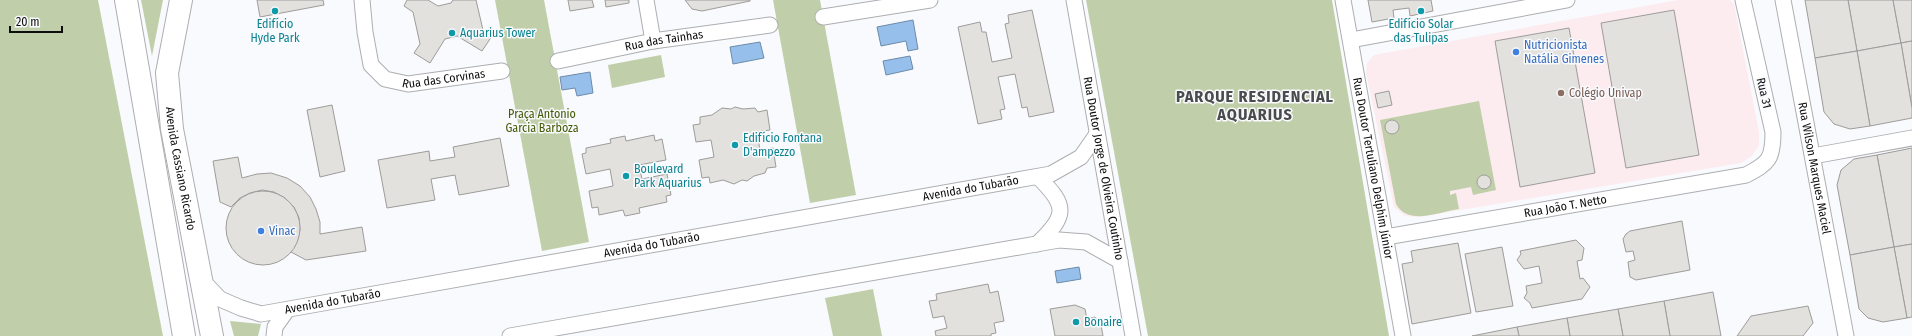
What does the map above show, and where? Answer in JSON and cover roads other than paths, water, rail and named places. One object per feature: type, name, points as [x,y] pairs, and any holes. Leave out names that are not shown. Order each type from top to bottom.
[{"type":"main road","points":[[126,0],[184,336]]},
{"type":"main road","name":"Avenida Cassiano Ricardo","points":[[180,0],[167,73],[172,129],[212,336]]},
{"type":"street","name":"Rua das Corvinas","points":[[362,0],[365,32],[372,65],[385,78],[408,84],[502,71]]},
{"type":"street","points":[[646,0],[653,40]]},
{"type":"street","points":[[823,17],[930,0]]},
{"type":"street","name":"Rua Doutor Jorge de Olvieira Coutinho","points":[[1074,0],[1133,336]]},
{"type":"street","name":"Rua Doutor Tertuliano Delphim Júnior","points":[[1343,0],[1403,336]]},
{"type":"street","points":[[1351,40],[1567,0]]},
{"type":"street","name":"Rua 31","points":[[1743,0],[1773,132],[1773,147],[1768,161],[1746,175]]},
{"type":"street","name":"Rua Wilson Marques Maciel","points":[[1783,0],[1846,336]]},
{"type":"street","name":"Rua das Tainhas","points":[[558,61],[653,40],[770,25]]},
{"type":"street","name":"Avenida do Tubarão","points":[[201,279],[220,299],[241,308],[261,314],[287,310],[1051,174],[1081,158],[1097,134]]},
{"type":"street","points":[[1813,156],[1912,138]]},
{"type":"street","name":"Rua João T. Netto","points":[[1386,237],[1746,175]]},
{"type":"street","points":[[1037,244],[1055,227],[1060,215],[1057,199],[1050,188],[1038,176]]},
{"type":"street","points":[[510,336],[1059,240],[1086,242],[1120,262]]},
{"type":"street","points":[[274,336],[275,327],[287,310]]},
{"type":"water","points":[[913,20],[918,49],[908,51],[906,41],[881,46],[877,27]]},
{"type":"water","points":[[760,42],[764,58],[733,64],[730,47]]},
{"type":"water","points":[[910,56],[913,69],[886,75],[883,61]]},
{"type":"water","points":[[590,72],[593,93],[577,96],[575,88],[562,90],[560,77]]},
{"type":"water","points":[[1079,267],[1081,279],[1057,283],[1055,271]]},
{"type":"place","name":"Edifício Hyde Park","points":[[275,11]]},
{"type":"place","name":"Edifício Solar das Tulipas","points":[[1421,11]]},
{"type":"place","name":"Aquarius Tower","points":[[452,33]]},
{"type":"place","name":"Nutricionista Natália Gimenes","points":[[1516,52]]},
{"type":"place","name":"Colégio Univap","points":[[1561,93]]},
{"type":"place","name":"Edifício Fontana D'ampezzo","points":[[735,145]]},
{"type":"place","name":"Boulevard Park Aquarius","points":[[626,176]]},
{"type":"place","name":"Vinac","points":[[261,231]]},
{"type":"place","name":"Bonaire","points":[[1076,322]]},
{"type":"district","name":"PARQUE RESIDENCIAL AQUARIUS","points":[[1255,105]]},
{"type":"park label","name":"Praça Antonio Garcia Barboza","points":[[542,121]]}]
